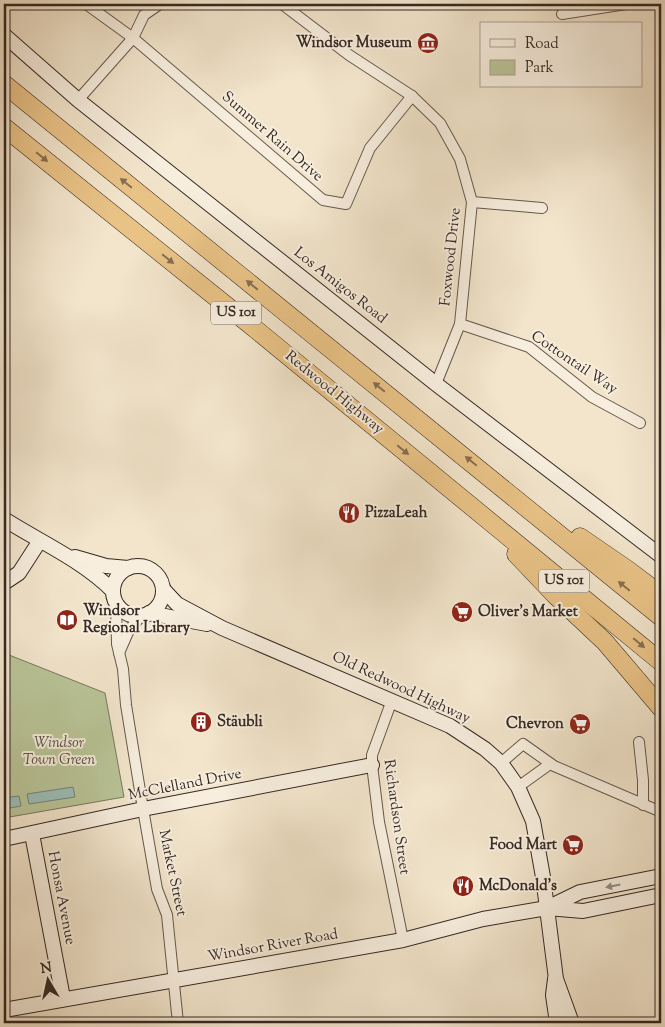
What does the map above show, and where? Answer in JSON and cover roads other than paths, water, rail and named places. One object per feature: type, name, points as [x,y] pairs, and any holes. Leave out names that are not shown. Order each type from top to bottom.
[{"type":"highway","name":"US 101","points":[[4,84],[661,617]]},
{"type":"highway","name":"Redwood Highway","points":[[4,127],[466,501],[661,662]]},
{"type":"highway","points":[[493,479],[628,570],[661,596]]},
{"type":"highway","points":[[466,501],[555,596],[606,642],[661,708]]},
{"type":"main road","name":"Los Amigos Road","points":[[4,35],[78,100],[436,384],[661,556]]},
{"type":"main road","points":[[4,519],[39,542],[67,556],[99,578],[126,613],[145,614],[160,604],[163,590],[160,580],[150,569],[136,566],[128,568],[106,566],[67,556]]},
{"type":"main road","points":[[4,584],[19,573],[39,542]]},
{"type":"main road","points":[[114,597],[117,577],[128,568]]},
{"type":"main road","name":"Old Redwood Highway","points":[[163,590],[177,604],[222,628],[450,726],[474,740],[501,763],[518,787],[533,822],[556,979]]},
{"type":"main road","name":"Old Redwood Highway","points":[[145,614],[222,628]]},
{"type":"main road","name":"McClelland Drive","points":[[4,839],[143,809],[372,765]]},
{"type":"main road","name":"Honsa Avenue","points":[[32,834],[63,998]]},
{"type":"main road","points":[[547,908],[580,892],[661,876]]},
{"type":"main road","points":[[547,908],[583,911],[661,895]]},
{"type":"main road","name":"Windsor River Road","points":[[4,1010],[63,998],[403,940],[483,919],[547,908]]},
{"type":"main road","points":[[556,979],[553,995],[557,1023]]},
{"type":"main road","points":[[556,979],[572,1023]]},
{"type":"street","points":[[86,4],[133,38]]},
{"type":"street","points":[[78,100],[133,38],[144,15],[160,4]]},
{"type":"street","name":"Foxwood Drive","points":[[282,4],[349,55],[412,96],[440,123],[460,159],[472,202],[460,324],[436,384]]},
{"type":"street","points":[[562,14],[626,4]]},
{"type":"street","name":"Summer Rain Drive","points":[[133,38],[323,200],[346,204],[370,148],[412,96]]},
{"type":"street","points":[[472,202],[542,208]]},
{"type":"street","name":"Cottontail Way","points":[[460,324],[529,347],[592,397],[640,423]]},
{"type":"street","name":"Market Street","points":[[114,597],[116,634],[123,669],[126,705],[143,809],[157,889],[167,915],[178,1023]]},
{"type":"street","points":[[119,654],[128,630],[145,614]]},
{"type":"street","name":"Richardson Street","points":[[392,700],[372,755],[372,765],[379,822],[403,940]]},
{"type":"street","points":[[639,742],[644,780],[643,805]]},
{"type":"street","points":[[501,763],[523,744],[550,764],[659,811]]},
{"type":"street","points":[[518,787],[550,764]]},
{"type":"water","points":[[73,787],[75,797],[29,804],[27,794]]},
{"type":"water","points":[[19,796],[21,806],[4,809],[4,798]]},
{"type":"place","name":"Windsor Museum","points":[[428,43]]},
{"type":"place","name":"PizzaLeah","points":[[349,513]]},
{"type":"place","name":"Oliver's Market","points":[[462,612]]},
{"type":"place","name":"Windsor Regional Library","points":[[67,620]]},
{"type":"place","name":"Stäubli","points":[[201,722]]},
{"type":"place","name":"Chevron","points":[[580,724]]},
{"type":"place","name":"Food Mart","points":[[573,845]]},
{"type":"place","name":"McDonald's","points":[[463,886]]},
{"type":"park label","name":"Windsor Town Green","points":[[59,752]]}]
